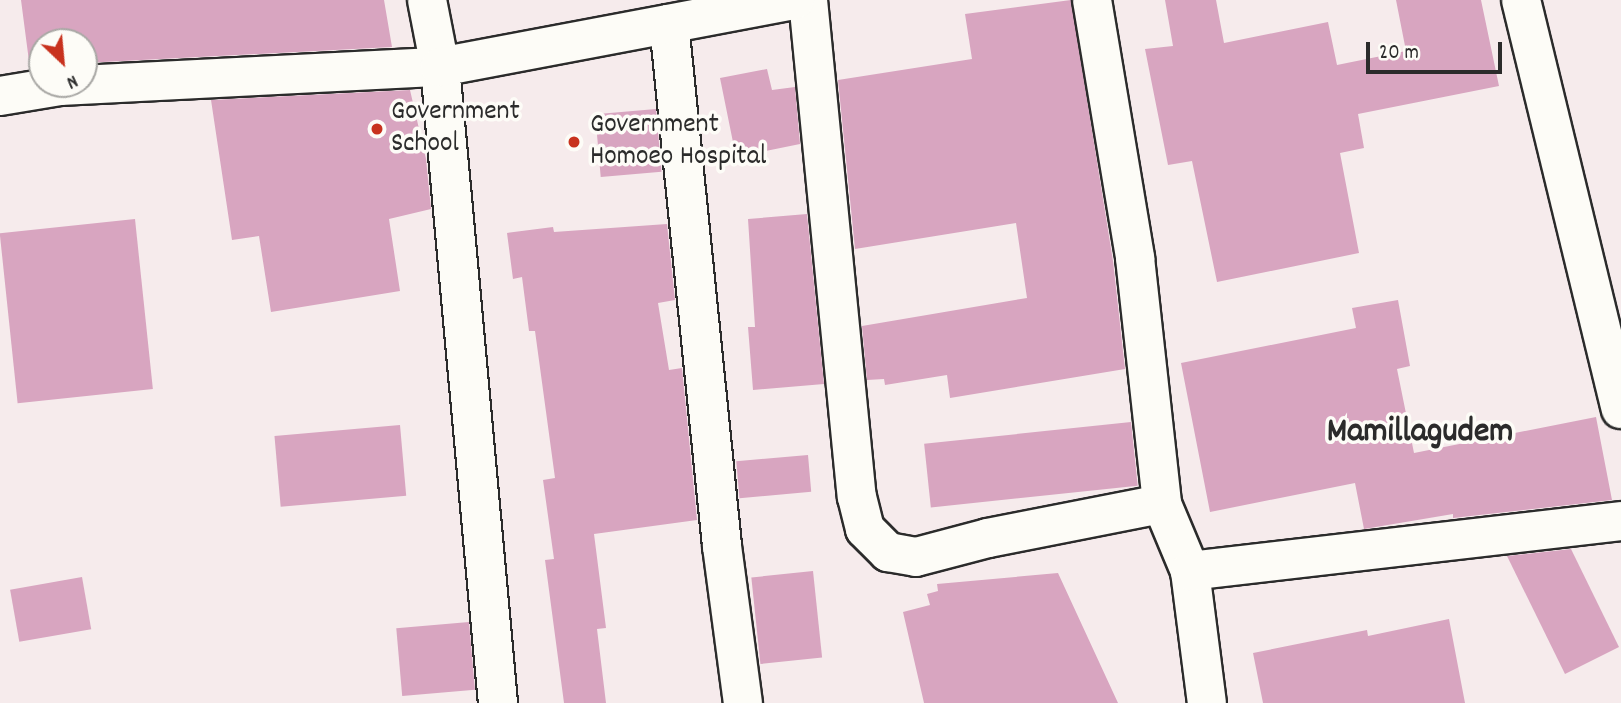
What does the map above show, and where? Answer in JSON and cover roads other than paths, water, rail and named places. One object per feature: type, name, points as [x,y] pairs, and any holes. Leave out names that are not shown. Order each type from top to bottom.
[{"type":"street","points":[[427,0],[440,67],[498,703]]},
{"type":"street","points":[[0,96],[60,86],[440,67],[795,0]]},
{"type":"street","points":[[808,0],[857,497],[865,529],[888,552],[916,556],[1162,504]]},
{"type":"street","points":[[1093,0],[1135,258],[1162,504],[1189,571],[1207,703]]},
{"type":"street","points":[[1521,0],[1621,409]]},
{"type":"street","points":[[669,24],[722,546],[744,703]]},
{"type":"street","points":[[1189,571],[1621,521]]},
{"type":"place","name":"Government School","points":[[377,129]]},
{"type":"place","name":"Government Homoeo Hospital","points":[[574,142]]},
{"type":"district","name":"Mamillagudem","points":[[1420,433]]}]
